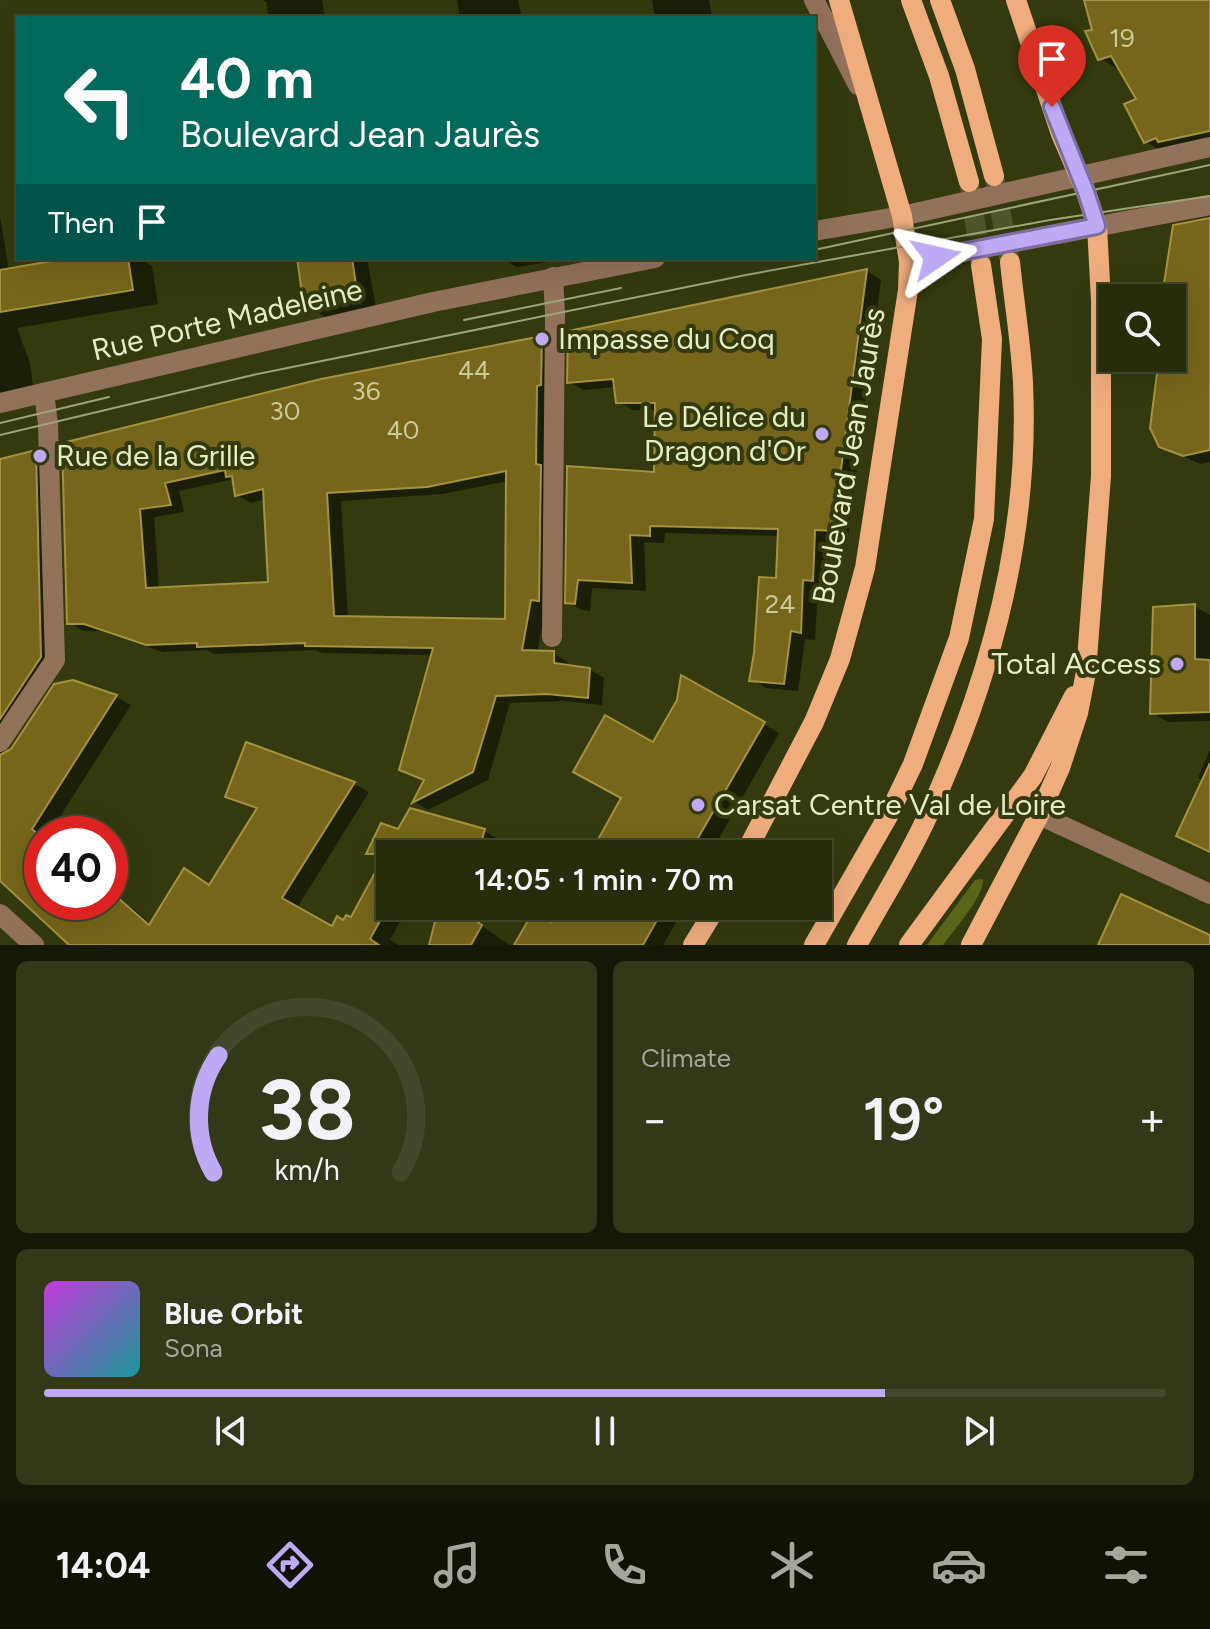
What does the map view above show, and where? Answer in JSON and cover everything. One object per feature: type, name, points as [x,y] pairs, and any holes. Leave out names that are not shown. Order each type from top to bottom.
[{"type":"main road","name":"Boulevard Jean Jaurès","points":[[752,840],[814,722],[840,659],[865,568],[908,290],[909,262],[902,216],[839,0]]},
{"type":"main road","points":[[911,0],[939,76],[969,182]]},
{"type":"main road","points":[[940,0],[965,69],[994,176]]},
{"type":"main road","points":[[971,945],[1039,815],[1060,768],[1078,713],[1086,672],[1101,476],[1101,301],[1097,226],[1061,134],[1016,0]]},
{"type":"main road","points":[[857,945],[926,820],[954,757],[1002,609],[1021,474],[1023,383],[1010,262]]},
{"type":"main road","points":[[814,945],[888,816],[913,764],[959,638],[984,519],[992,339],[981,265]]},
{"type":"main road","points":[[909,945],[1033,776],[1086,672]]},
{"type":"main road","points":[[693,945],[708,920]]},
{"type":"street","name":"Boulevard Jean Jaurès","points":[[814,0],[866,100]]},
{"type":"street","points":[[816,231],[902,216],[1210,147]]},
{"type":"street","points":[[909,262],[1210,205]]},
{"type":"street","name":"Rue Porte Madeleine","points":[[0,403],[433,302],[644,260]]},
{"type":"street","points":[[552,637],[553,277]]},
{"type":"street","points":[[0,742],[55,660],[48,424],[44,393]]},
{"type":"street","points":[[1039,815],[1210,894]]},
{"type":"street","points":[[0,914],[34,945]]},
{"type":"green space","points":[[983,879],[974,903],[943,945],[927,945],[975,880]]},
{"type":"building","points":[[1084,0],[1210,0],[1210,131],[1158,142],[1156,138],[1144,143],[1124,104],[1136,99],[1111,56],[1098,60],[1085,31],[1092,30]]},
{"type":"building","points":[[1210,218],[1210,450],[1183,456],[1159,447],[1150,428],[1157,372],[1186,372],[1186,284],[1164,284],[1173,225]]},
{"type":"building","points":[[58,260],[128,260],[133,290],[0,312],[0,270]]},
{"type":"building","points":[[297,260],[352,260],[358,298],[304,307]]},
{"type":"building","points":[[867,269],[833,531],[815,530],[813,581],[803,580],[801,633],[791,631],[784,684],[749,681],[759,577],[776,578],[778,529],[650,526],[650,536],[630,535],[632,583],[578,580],[575,604],[565,603],[567,466],[654,472],[655,403],[616,403],[613,379],[567,383],[568,331]]},
{"type":"building","points":[[542,336],[541,385],[537,386],[536,464],[541,465],[539,601],[531,600],[522,650],[554,651],[554,663],[590,668],[588,698],[547,694],[496,696],[473,772],[412,803],[424,780],[399,770],[433,648],[305,646],[305,643],[197,647],[197,643],[146,645],[84,624],[67,624],[62,443],[321,379]],"holes":[[[225,470],[226,477],[232,476],[235,496],[263,489],[268,582],[146,588],[140,509],[171,505],[165,483]],[[506,471],[505,619],[334,616],[327,493],[427,487]]]},
{"type":"building","points":[[36,450],[41,657],[0,719],[0,459]]},
{"type":"building","points":[[1195,604],[1195,659],[1210,660],[1210,712],[1150,714],[1153,607]]},
{"type":"building","points":[[681,675],[765,722],[698,838],[701,840],[598,840],[621,798],[573,772],[605,715],[653,742],[677,700]]},
{"type":"building","points":[[73,680],[117,695],[40,816],[24,816],[24,903],[0,881],[0,755],[11,749],[54,684]]},
{"type":"building","points":[[246,742],[355,782],[282,898],[332,926],[337,916],[343,920],[346,915],[351,917],[376,871],[376,920],[381,920],[370,939],[379,945],[69,945],[42,920],[128,920],[128,907],[149,925],[184,868],[209,885],[257,808],[225,797]]},
{"type":"building","points":[[1210,763],[1210,852],[1176,836]]},
{"type":"building","points":[[410,808],[485,829],[482,840],[376,840],[376,854],[366,854],[381,823],[398,829]]},
{"type":"building","points":[[1121,894],[1210,935],[1210,945],[1098,945]]},
{"type":"building","points":[[435,920],[475,920],[482,925],[471,945],[429,945]]},
{"type":"building","points":[[528,920],[657,920],[643,945],[514,945]]},
{"type":"tunnel","points":[[995,180],[1009,258]]},
{"type":"tunnel","points":[[970,186],[981,265]]},
{"type":"tram line","points":[[816,250],[1210,165]]},
{"type":"tram line","points":[[0,435],[253,375],[746,275],[1050,220],[1210,196]]},
{"type":"tram line","points":[[464,320],[621,288]]},
{"type":"tram line","points":[[0,423],[109,397]]},
{"type":"place","name":"Impasse du Coq","points":[[542,339]]},
{"type":"place","name":"Le Délice du Dragon d'Or","points":[[822,434]]},
{"type":"place","name":"Rue de la Grille","points":[[40,456]]},
{"type":"place","name":"Total Access","points":[[1177,664]]},
{"type":"place","name":"Carsat Centre Val de Loire","points":[[698,805]]},
{"type":"route","points":[[936,257],[1097,226],[1052,107]]}]
